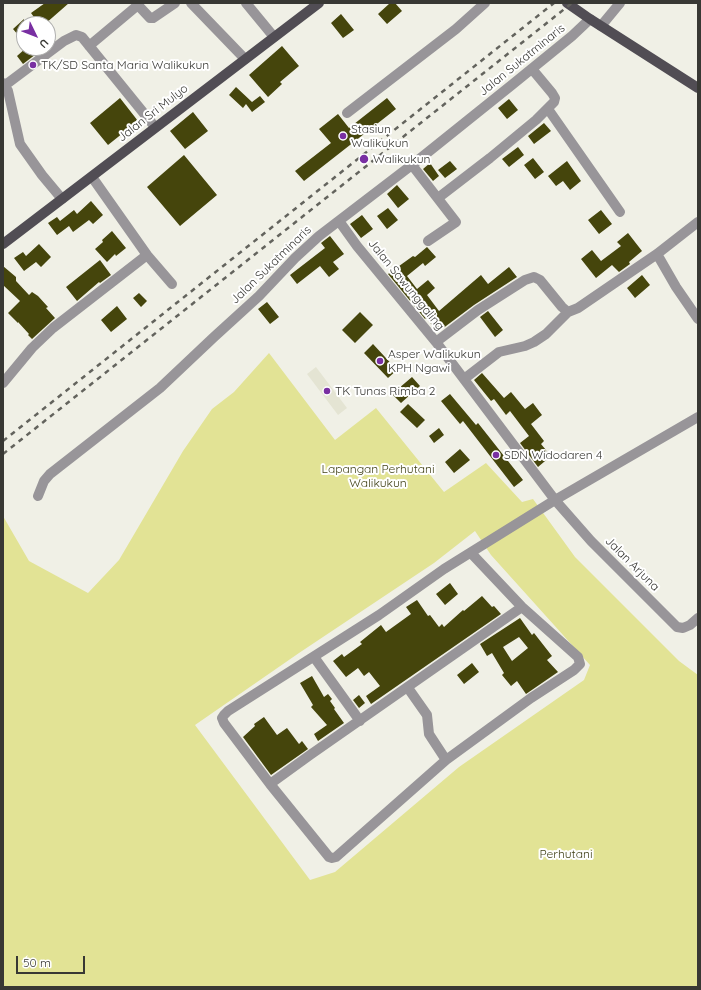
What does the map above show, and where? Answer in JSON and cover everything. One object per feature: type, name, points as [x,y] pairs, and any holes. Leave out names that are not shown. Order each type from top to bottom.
[{"type":"main road","name":"Jalan Sri Mulyo","points":[[3,244],[319,3]]},
{"type":"main road","points":[[567,3],[698,88]]},
{"type":"street","points":[[89,46],[137,4],[150,18],[154,18],[175,3]]},
{"type":"street","points":[[191,3],[245,59]]},
{"type":"street","points":[[246,3],[274,37]]},
{"type":"street","points":[[347,113],[456,30],[485,3]]},
{"type":"street","points":[[601,26],[620,3]]},
{"type":"street","name":"Jalan Sukatminaris","points":[[38,496],[44,481],[50,474],[160,388],[214,336],[259,296],[295,258],[319,236],[412,165],[532,69],[590,19]]},
{"type":"street","points":[[62,199],[42,175],[20,144],[8,91],[4,84],[64,41],[76,35],[82,37],[155,127]]},
{"type":"street","points":[[438,198],[490,158],[548,109],[554,102],[555,98],[552,93],[532,69]]},
{"type":"street","points":[[548,109],[620,212]]},
{"type":"street","points":[[412,165],[456,222],[428,241]]},
{"type":"street","points":[[92,177],[147,255],[172,284]]},
{"type":"street","name":"Jalan Sawunggaling","points":[[339,221],[357,246],[436,342],[555,500]]},
{"type":"street","points":[[464,379],[499,352],[525,346],[546,334],[568,312],[578,308],[657,254],[698,222]]},
{"type":"street","points":[[657,254],[676,287],[698,319]]},
{"type":"street","points":[[3,383],[32,348],[53,328],[147,255]]},
{"type":"street","points":[[436,342],[478,310],[525,280],[534,277],[540,280],[562,308],[568,312]]},
{"type":"street","points":[[471,553],[522,607],[578,657],[580,664],[574,670],[531,698],[446,760],[336,857],[332,858],[325,854],[270,784],[222,718],[228,711],[380,615],[444,569],[555,500],[698,417]]},
{"type":"street","name":"Jalan Arjuna","points":[[555,500],[591,541],[677,627],[683,628],[690,625],[698,618]]},
{"type":"street","points":[[270,784],[522,607]]},
{"type":"street","points":[[314,657],[360,721]]},
{"type":"street","points":[[408,688],[427,715],[429,734],[446,760]]},
{"type":"shaded area","name":"TK Tunas Rimba 2","points":[[316,367],[347,408],[338,415],[307,374]]},
{"type":"green space","name":"Perhutani","points":[[269,353],[335,440],[376,408],[444,492],[486,463],[522,502],[533,499],[575,557],[679,661],[698,675],[698,987],[3,987],[3,516],[29,561],[88,593],[119,560],[183,451],[212,409],[234,392]],"holes":[[[475,531],[491,555],[590,665],[584,680],[459,767],[335,872],[310,880],[195,725],[299,653],[434,563]]]},
{"type":"building","points":[[45,3],[69,3],[54,16],[33,16],[31,13]]},
{"type":"building","points":[[390,3],[395,3],[402,11],[387,24],[378,14]]},
{"type":"building","points":[[341,14],[354,30],[343,38],[331,23]]},
{"type":"building","points":[[282,46],[299,66],[280,82],[282,84],[268,97],[249,75]]},
{"type":"building","points":[[17,56],[34,56],[23,64]]},
{"type":"building","points":[[236,87],[252,102],[260,96],[265,102],[252,112],[246,104],[243,108],[229,95]]},
{"type":"building","points":[[120,98],[138,121],[108,145],[90,123]]},
{"type":"building","name":"Stasiun Walikukun","points":[[387,98],[396,109],[304,181],[295,171],[331,143],[319,129],[338,114],[349,128]]},
{"type":"building","points":[[509,99],[518,110],[507,119],[498,108]]},
{"type":"building","points":[[193,112],[208,131],[185,149],[170,131]]},
{"type":"building","points":[[544,123],[551,131],[534,144],[528,136]]},
{"type":"building","points":[[518,147],[524,155],[509,167],[502,159]]},
{"type":"building","points":[[184,155],[217,195],[180,226],[147,187]]},
{"type":"building","points":[[533,158],[544,172],[535,179],[524,165]]},
{"type":"building","points":[[450,161],[457,169],[445,178],[438,170]]},
{"type":"building","points":[[567,161],[581,181],[570,190],[563,181],[556,186],[548,176]]},
{"type":"building","points":[[430,163],[439,176],[433,181],[423,169]]},
{"type":"building","points":[[397,185],[409,199],[398,208],[387,194]]},
{"type":"building","points":[[91,201],[103,215],[93,224],[89,220],[73,232],[69,226],[57,235],[48,223],[57,217],[60,221],[74,210],[77,214]]},
{"type":"building","points":[[388,208],[398,220],[387,229],[377,216]]},
{"type":"building","points":[[601,210],[612,224],[599,234],[588,220]]},
{"type":"building","points":[[362,215],[373,229],[361,238],[350,224]]},
{"type":"building","points":[[112,231],[126,248],[116,256],[115,254],[107,262],[95,249]]},
{"type":"building","points":[[628,233],[642,251],[629,262],[630,264],[619,272],[612,265],[596,278],[581,259],[592,250],[601,261],[621,246],[617,242]]},
{"type":"building","points":[[330,236],[344,254],[333,262],[339,269],[329,277],[320,266],[297,284],[290,275],[325,248],[321,243]]},
{"type":"building","points":[[39,244],[51,257],[41,267],[36,262],[24,271],[14,258],[23,252],[26,256]]},
{"type":"building","points":[[427,247],[436,257],[425,266],[423,263],[407,276],[417,289],[428,280],[435,288],[427,295],[439,311],[481,275],[488,284],[509,267],[517,277],[474,305],[438,332],[426,318],[425,319],[388,274],[413,256],[415,257]]},
{"type":"building","points":[[100,260],[111,275],[100,283],[99,282],[77,301],[66,287]]},
{"type":"building","points":[[3,266],[16,277],[16,281],[29,295],[32,292],[38,296],[55,318],[32,339],[18,322],[8,313],[20,301],[3,285]]},
{"type":"building","points":[[642,275],[650,285],[635,298],[627,288]]},
{"type":"building","points":[[139,293],[147,301],[141,307],[133,298]]},
{"type":"building","points":[[267,302],[279,317],[270,324],[258,309]]},
{"type":"building","points":[[117,306],[127,319],[111,332],[101,320]]},
{"type":"building","points":[[488,311],[503,330],[495,337],[480,317]]},
{"type":"building","points":[[360,312],[373,325],[355,343],[342,330]]},
{"type":"building","name":"Asper Walikukun KPH Ngawi","points":[[373,344],[397,370],[388,378],[364,353]]},
{"type":"building","points":[[482,373],[504,398],[511,392],[525,409],[533,403],[542,415],[531,424],[544,441],[541,444],[551,456],[538,467],[520,443],[529,436],[510,411],[506,415],[494,399],[491,401],[474,380]]},
{"type":"building","points":[[412,377],[420,386],[401,403],[392,394]]},
{"type":"building","name":"SDN Widodaren 4","points":[[450,394],[476,425],[478,423],[523,480],[514,487],[463,421],[460,424],[441,401]]},
{"type":"building","points":[[408,404],[425,420],[417,428],[400,412]]},
{"type":"building","points":[[439,428],[444,435],[434,443],[429,436]]},
{"type":"building","points":[[460,449],[470,460],[454,473],[445,462]]},
{"type":"building","points":[[450,583],[458,594],[445,605],[436,594]]},
{"type":"building","points":[[482,596],[501,614],[371,704],[366,696],[380,686],[369,672],[364,676],[358,668],[346,677],[333,661],[342,654],[344,657],[362,644],[360,642],[381,625],[386,632],[411,614],[406,607],[417,600],[428,616],[430,615],[439,627],[442,624],[444,627]]},
{"type":"building","points":[[520,618],[532,635],[534,633],[552,656],[547,660],[558,672],[526,694],[517,681],[511,686],[502,675],[504,673],[492,653],[487,656],[480,644]],"holes":[[[519,637],[528,648],[512,661],[503,647]]]},
{"type":"building","points":[[472,663],[479,672],[464,684],[457,675]]},
{"type":"building","points":[[312,676],[324,697],[328,694],[332,699],[330,701],[335,708],[334,709],[344,723],[318,741],[314,734],[327,725],[311,707],[313,705],[300,683]]},
{"type":"building","points":[[359,695],[365,703],[359,708],[353,700]]},
{"type":"building","points":[[264,717],[277,735],[287,728],[299,744],[302,741],[308,749],[271,775],[243,737],[255,726],[254,724]]},
{"type":"railway","points":[[3,441],[554,3]]},
{"type":"railway","points":[[3,454],[572,3]]},
{"type":"place","name":"TK/SD Santa Maria Walikukun","points":[[33,65]]},
{"type":"place","name":"Stasiun Walikukun","points":[[343,136]]},
{"type":"place","name":"Walikukun","points":[[364,159]]},
{"type":"place","name":"Asper Walikukun KPH Ngawi","points":[[380,361]]},
{"type":"place","name":"TK Tunas Rimba 2","points":[[327,391]]},
{"type":"place","name":"SDN Widodaren 4","points":[[496,455]]},
{"type":"park label","name":"Lapangan Perhutani Walikukun","points":[[378,476]]}]
